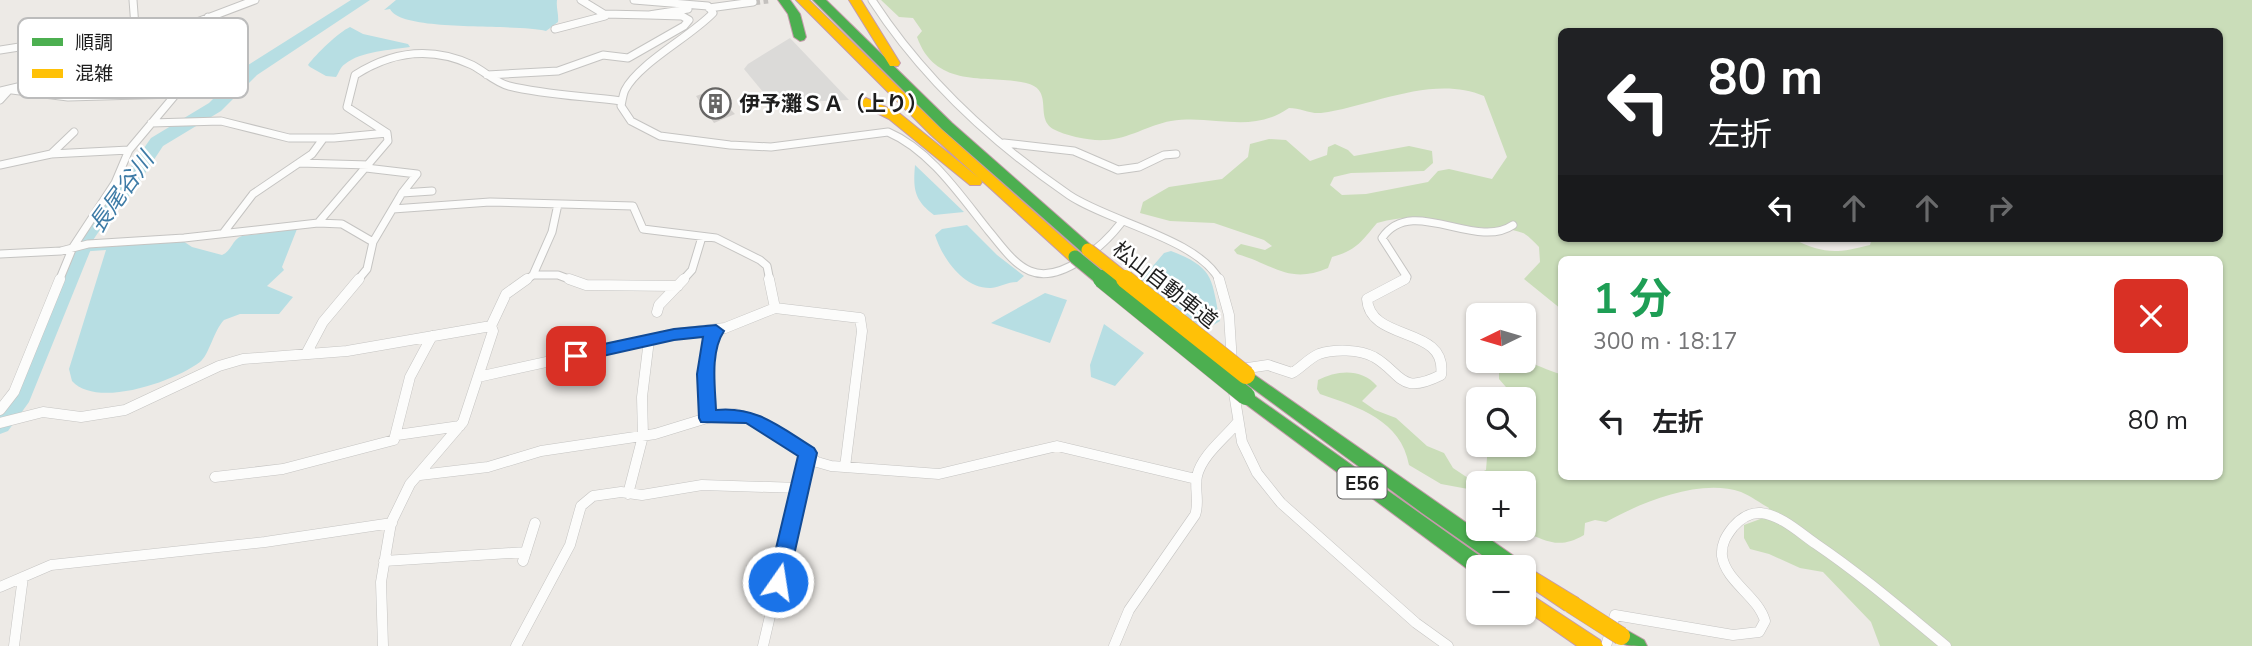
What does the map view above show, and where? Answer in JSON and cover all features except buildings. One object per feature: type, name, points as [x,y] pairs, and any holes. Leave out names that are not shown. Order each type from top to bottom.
[{"type":"highway","points":[[784,0],[794,14],[800,37]]},
{"type":"highway","name":"松山自動車道","points":[[802,0],[936,133],[1246,396],[1466,557]]},
{"type":"highway","name":"松山自動車道","points":[[819,0],[1081,254],[1239,373],[1497,555]]},
{"type":"highway","points":[[855,0],[897,67],[997,170]]},
{"type":"highway","points":[[866,102],[894,116],[996,199],[1081,254]]},
{"type":"highway","points":[[1536,581],[1637,646]]},
{"type":"highway","points":[[1536,606],[1593,646]]},
{"type":"street","points":[[133,0],[134,18]]},
{"type":"street","points":[[208,17],[255,0]]},
{"type":"street","points":[[486,75],[558,71],[603,55],[628,58],[684,26],[689,20],[682,16],[607,15],[592,11],[581,0]]},
{"type":"street","points":[[634,0],[712,8]]},
{"type":"street","points":[[872,0],[899,43],[925,73],[1003,143],[1068,195],[1121,223],[1192,253],[1212,268],[1219,279],[1230,321],[1239,373],[1237,423],[1242,442],[1257,473],[1281,503],[1416,623],[1448,646]]},
{"type":"street","points":[[649,15],[753,2]]},
{"type":"street","points":[[712,8],[710,17],[632,79],[621,101],[627,118],[636,126],[660,136],[683,140],[771,147],[873,134],[896,134],[926,160],[1003,248],[1032,272],[1046,274],[1085,258],[1107,242],[1121,223]]},
{"type":"street","points":[[555,29],[607,15]]},
{"type":"street","points":[[0,50],[18,46]]},
{"type":"street","points":[[387,133],[347,107],[349,91],[358,71],[425,51],[471,65],[507,86],[621,101]]},
{"type":"street","points":[[0,91],[18,86]]},
{"type":"street","points":[[10,89],[18,92]]},
{"type":"street","points":[[0,100],[10,89]]},
{"type":"street","points":[[0,410],[14,392],[73,247],[115,183],[130,150],[172,98]]},
{"type":"street","points":[[151,123],[221,121],[278,137],[323,139],[387,133]]},
{"type":"street","points":[[51,154],[74,132]]},
{"type":"street","points":[[318,223],[386,147],[387,133]]},
{"type":"street","points":[[224,232],[253,194],[312,154],[323,139]]},
{"type":"street","points":[[1003,143],[1074,151],[1118,170],[1139,167],[1164,155],[1176,154]]},
{"type":"street","points":[[0,165],[51,154],[130,150]]},
{"type":"street","points":[[299,163],[368,167],[417,174],[402,193],[373,242],[367,269],[323,322],[306,354]]},
{"type":"street","points":[[402,193],[432,191]]},
{"type":"street","points":[[393,209],[490,202],[633,206],[643,229],[725,242],[767,266],[775,308]]},
{"type":"street","points":[[533,275],[555,224],[554,211],[558,204]]},
{"type":"street","points":[[1239,373],[1268,365],[1292,373],[1318,355],[1328,352],[1361,353],[1379,360],[1396,379],[1407,383],[1431,381],[1441,375],[1443,369],[1427,341],[1382,323],[1371,315],[1368,307],[1367,299],[1376,291],[1403,282],[1407,277],[1385,244],[1382,238],[1384,232],[1396,225],[1414,222],[1438,223],[1495,233],[1513,225]]},
{"type":"street","points":[[0,254],[61,251],[88,244],[184,238],[318,223],[342,223],[373,242]]},
{"type":"street","points":[[657,312],[659,305],[697,261],[702,237]]},
{"type":"street","points":[[383,646],[381,592],[392,523],[403,495],[460,426],[493,331],[491,327],[506,294],[533,275],[558,275],[586,285],[678,286]]},
{"type":"street","points":[[478,377],[649,340],[692,332],[716,331],[775,308],[860,318],[863,323],[845,467]]},
{"type":"street","points":[[0,423],[43,412],[81,418],[111,414],[139,405],[232,362],[347,351],[491,327]]},
{"type":"street","points":[[707,418],[706,374],[712,335],[716,331]]},
{"type":"street","points":[[215,477],[247,475],[316,462],[394,440],[410,377],[432,336]]},
{"type":"street","points":[[628,494],[643,436],[642,397],[649,340]]},
{"type":"street","points":[[420,475],[488,467],[578,444],[643,436],[707,418],[736,414],[750,417],[808,453],[817,462],[845,467],[939,474],[1057,446],[1196,479]]},
{"type":"street","points":[[1114,646],[1123,616],[1198,511],[1196,479],[1205,459],[1237,423]]},
{"type":"street","points":[[397,435],[460,426]]},
{"type":"street","points":[[764,646],[808,453]]},
{"type":"street","points":[[516,646],[570,545],[581,506],[593,496],[642,495],[702,485],[800,488]]},
{"type":"street","points":[[1606,646],[1615,615],[1633,614],[1732,637],[1751,637],[1762,630],[1766,621],[1762,607],[1729,572],[1722,559],[1721,545],[1727,532],[1746,514],[1762,513],[1800,533],[1846,564],[1946,646]]},
{"type":"street","points":[[0,587],[51,565],[265,542],[392,523]]},
{"type":"street","points":[[384,561],[524,557],[535,523]]},
{"type":"street","points":[[14,646],[23,576]]},
{"type":"shaded area","points":[[790,38],[849,100],[772,103],[744,69]]},
{"type":"green space","points":[[881,0],[2252,0],[2252,646],[1880,646],[1871,622],[1823,572],[1800,568],[1750,549],[1744,538],[1744,525],[1763,518],[1769,508],[1741,492],[1708,488],[1672,494],[1606,522],[1595,520],[1585,523],[1584,535],[1556,543],[1536,536],[1536,471],[1484,471],[1487,457],[1536,457],[1536,387],[1506,387],[1499,379],[1499,373],[1536,373],[1536,366],[1558,373],[1558,480],[2223,480],[2223,256],[1558,256],[1558,307],[1524,279],[1540,262],[1539,247],[1525,234],[1509,229],[1407,218],[1377,223],[1358,244],[1332,257],[1328,268],[1314,273],[1292,274],[1237,254],[1234,250],[1241,244],[1265,250],[1272,246],[1264,240],[1214,223],[1170,221],[1140,213],[1143,202],[1169,187],[1222,179],[1248,157],[1250,144],[1269,139],[1286,140],[1310,161],[1327,155],[1328,147],[1335,144],[1354,156],[1409,146],[1432,151],[1433,163],[1424,171],[1351,173],[1334,177],[1330,185],[1342,195],[1366,194],[1428,182],[1438,171],[1449,169],[1492,179],[1507,157],[1484,96],[1444,88],[1423,90],[1321,113],[1289,108],[1274,116],[1246,122],[1171,121],[1114,139],[1085,139],[1058,132],[1048,124],[1040,91],[1035,86],[964,76],[936,65],[925,54],[917,37],[922,31],[913,18],[899,17]]},
{"type":"green space","points":[[1349,372],[1371,380],[1377,386],[1362,401],[1375,410],[1396,418],[1427,446],[1444,453],[1453,468],[1466,477],[1466,489],[1441,484],[1409,465],[1397,437],[1387,426],[1363,410],[1320,394],[1317,389],[1318,380]]},
{"type":"water","points":[[396,0],[557,0],[558,22],[546,31],[437,24],[399,17],[390,9],[384,10]]},
{"type":"water","points":[[350,27],[363,34],[408,44],[410,47],[359,56],[343,65],[336,77],[326,76],[308,65],[328,44]]},
{"type":"water","points":[[915,165],[964,212],[934,215],[927,210],[916,193]]},
{"type":"water","points":[[967,225],[997,255],[1024,276],[1017,282],[991,288],[981,287],[963,278],[943,253],[935,235],[942,229]]},
{"type":"water","points":[[297,229],[282,267],[284,270],[267,286],[293,297],[279,314],[240,314],[224,320],[200,362],[155,384],[99,393],[84,389],[72,381],[69,369],[106,250],[78,252],[79,249],[183,241],[192,247],[222,255],[242,236]]},
{"type":"water","points":[[1171,251],[1196,263],[1209,276],[1220,321],[1205,330],[1141,280],[1164,253]]},
{"type":"water","points":[[1045,293],[1067,300],[1050,343],[991,323]]},
{"type":"water","points":[[1104,324],[1144,353],[1115,386],[1091,377],[1090,365]]},
{"type":"waterway","name":"長尾谷川","points":[[248,74],[307,33],[362,0]]},
{"type":"waterway","name":"長尾谷川","points":[[85,241],[103,211],[125,189],[157,142],[215,107],[224,98]]},
{"type":"waterway","name":"長尾谷川","points":[[0,425],[18,402],[81,249]]},
{"type":"tunnel","points":[[753,2],[768,0]]},
{"type":"traffic: fast","points":[[784,0],[794,14],[800,37]]},
{"type":"traffic: fast","points":[[819,0],[947,126],[1088,250]]},
{"type":"traffic: fast","points":[[1075,257],[1246,396]]},
{"type":"traffic: fast","points":[[1246,375],[1497,555]]},
{"type":"traffic: fast","points":[[1246,396],[1466,557]]},
{"type":"traffic: fast","points":[[1621,636],[1637,646]]},
{"type":"traffic: slow","points":[[802,0],[936,132],[1075,257]]},
{"type":"traffic: slow","points":[[855,0],[894,63]]},
{"type":"traffic: slow","points":[[866,102],[894,116],[975,182]]},
{"type":"traffic: slow","points":[[1088,250],[1246,375]]},
{"type":"traffic: slow","points":[[1536,581],[1571,604]]},
{"type":"traffic: slow","points":[[1571,604],[1621,636]]},
{"type":"traffic: slow","points":[[1536,606],[1593,646]]},
{"type":"place","name":"伊予灘ＳＡ（上り）","points":[[716,104]]},
{"type":"route","points":[[576,356],[674,334],[716,331],[712,335],[706,374],[707,418],[736,414],[750,417],[808,453],[778,582]]}]
